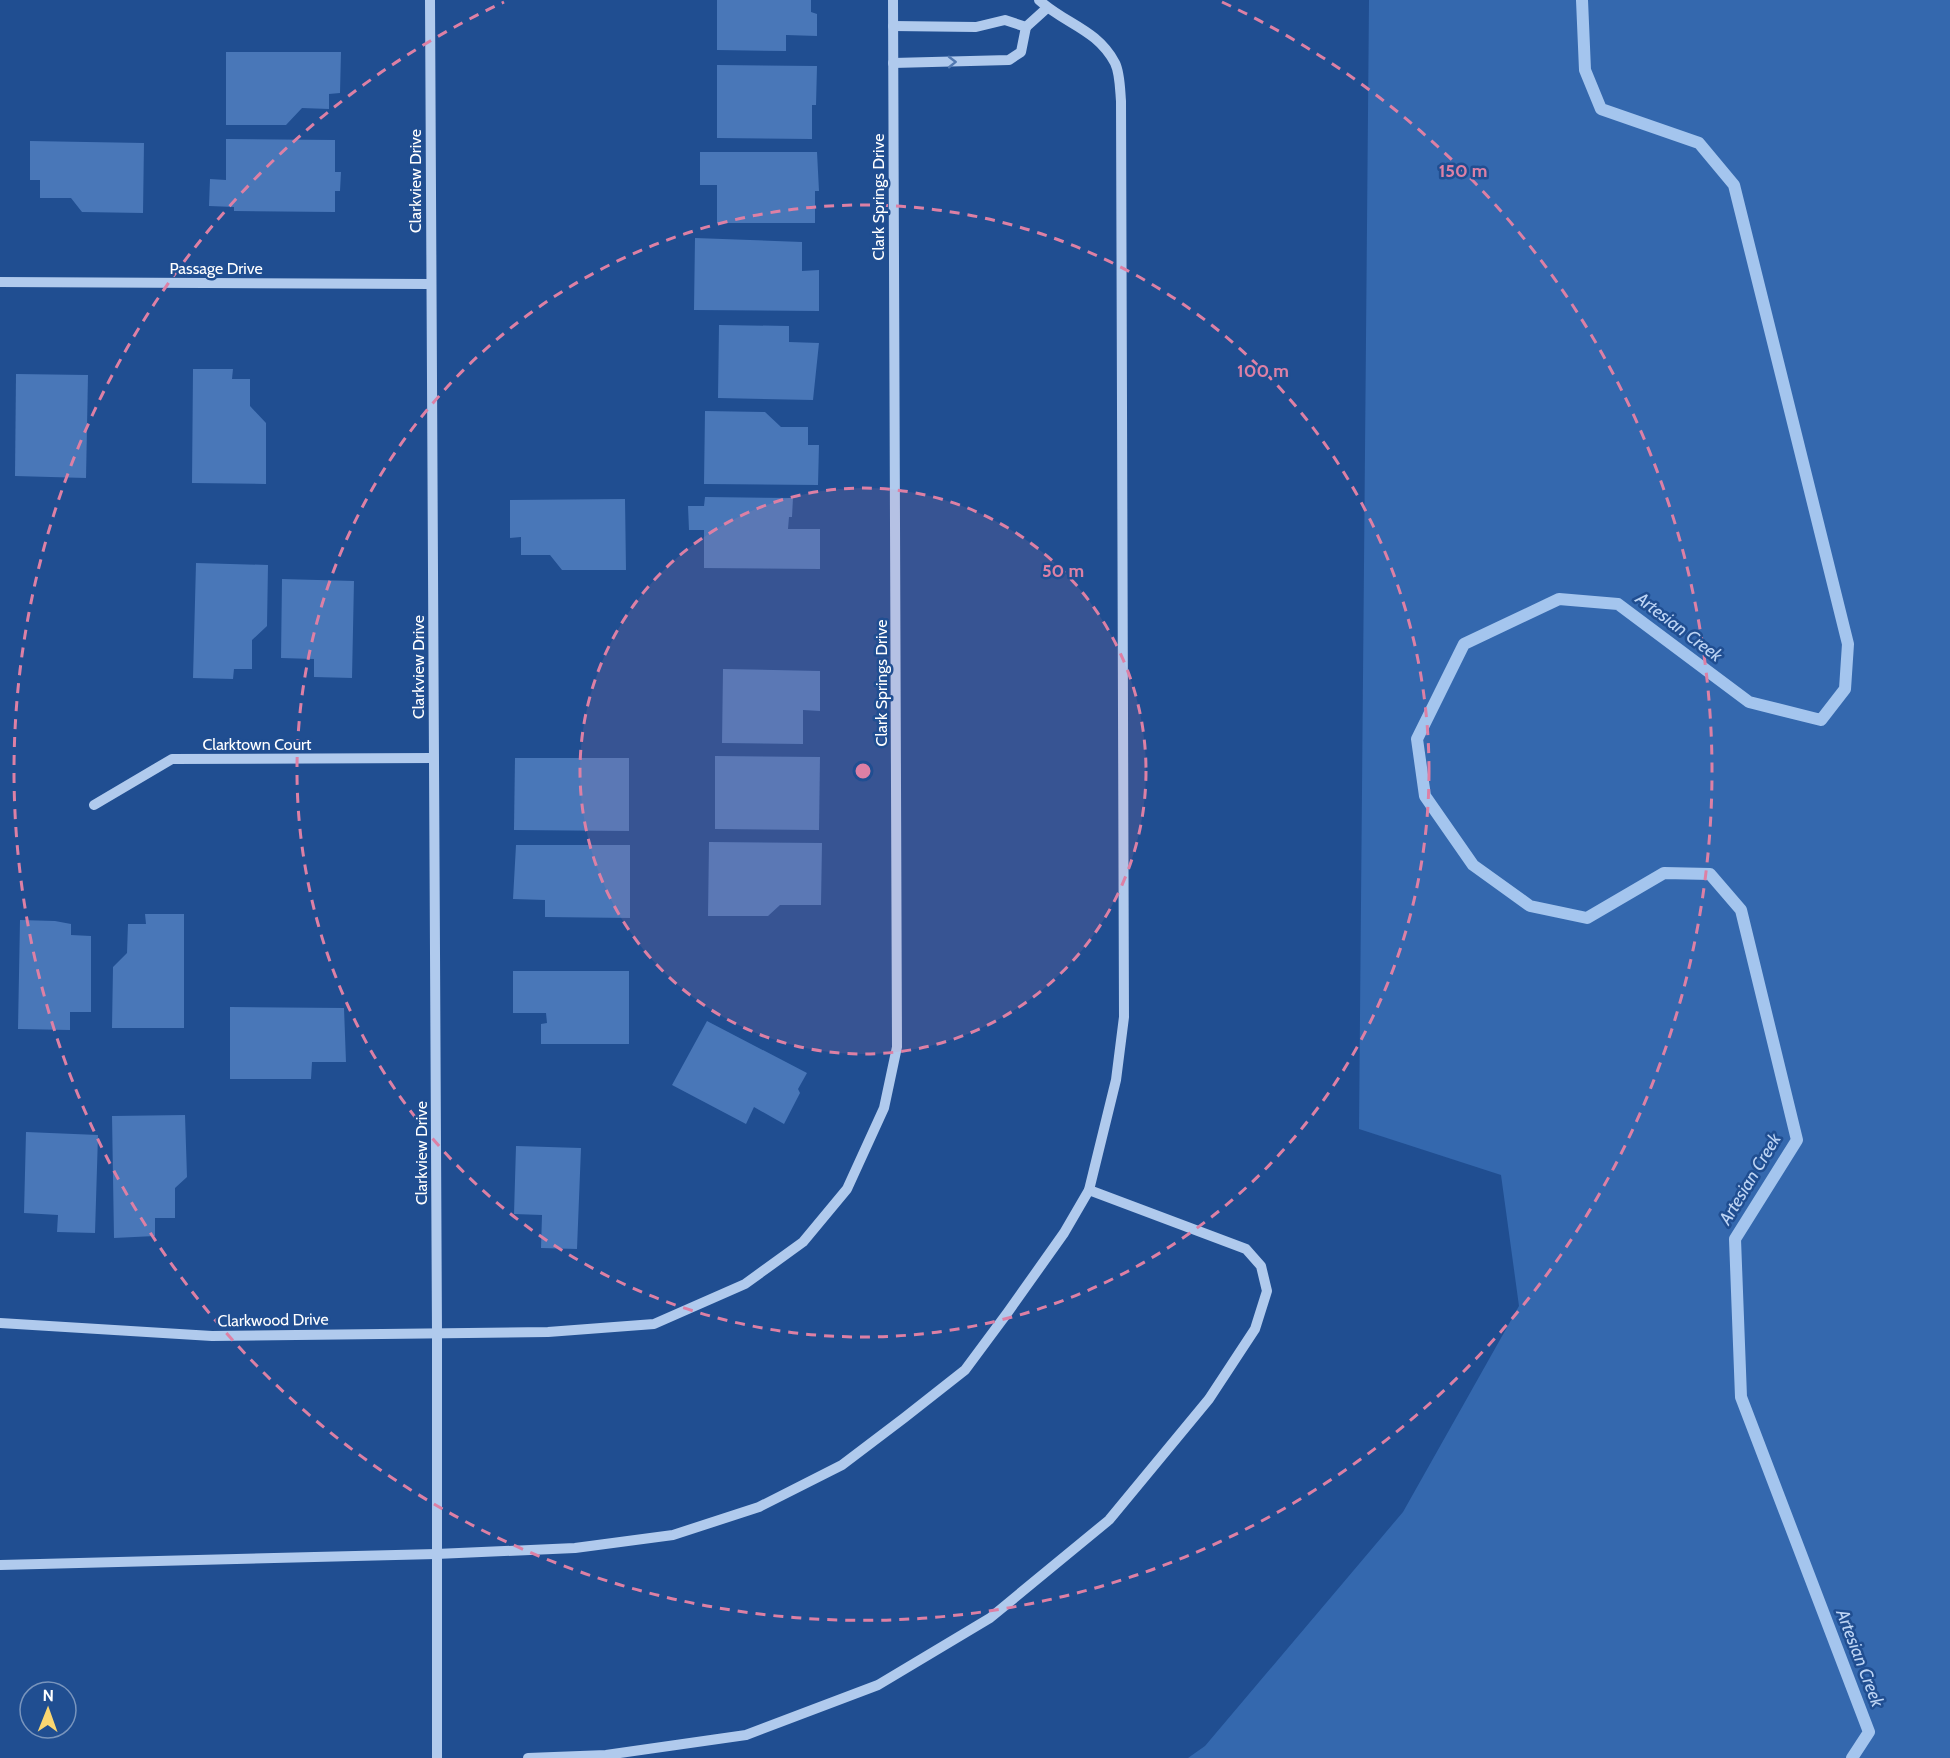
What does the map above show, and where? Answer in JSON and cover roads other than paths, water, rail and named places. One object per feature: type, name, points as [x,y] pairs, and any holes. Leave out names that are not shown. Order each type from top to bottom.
[{"type":"street","name":"Clarkview Drive","points":[[429,0],[437,1334],[436,1758]]},
{"type":"street","name":"Clark Springs Drive","points":[[548,1332],[654,1324],[746,1284],[803,1242],[848,1190],[884,1108],[897,1047],[893,0]]},
{"type":"street","points":[[0,1565],[436,1554],[575,1548],[673,1535],[759,1507],[842,1465],[965,1370],[1064,1233],[1089,1190],[1116,1080],[1124,1017],[1121,101],[1116,65],[1097,38],[1043,4],[1026,27],[1021,52],[1009,60],[893,63]]},
{"type":"street","points":[[893,26],[976,27],[1005,20],[1026,27]]},
{"type":"street","name":"Passage Drive","points":[[0,282],[431,284]]},
{"type":"street","name":"Clarktown Court","points":[[94,805],[172,759],[433,758]]},
{"type":"street","points":[[528,1758],[606,1755],[746,1734],[878,1685],[990,1618],[1109,1520],[1209,1399],[1255,1329],[1267,1291],[1261,1266],[1246,1248],[1089,1190]]},
{"type":"street","name":"Clarkwood Drive","points":[[0,1323],[212,1336],[548,1332]]},
{"type":"waterway","name":"Artesian Creek","points":[[1582,0],[1585,70],[1601,109],[1699,143],[1734,185],[1848,644],[1845,689],[1821,720],[1749,702],[1618,604],[1559,599],[1464,644],[1417,739],[1425,796],[1473,865],[1530,906],[1587,918],[1664,873],[1710,874],[1741,910],[1797,1140],[1735,1239],[1741,1397],[1869,1732],[1852,1758]]}]
